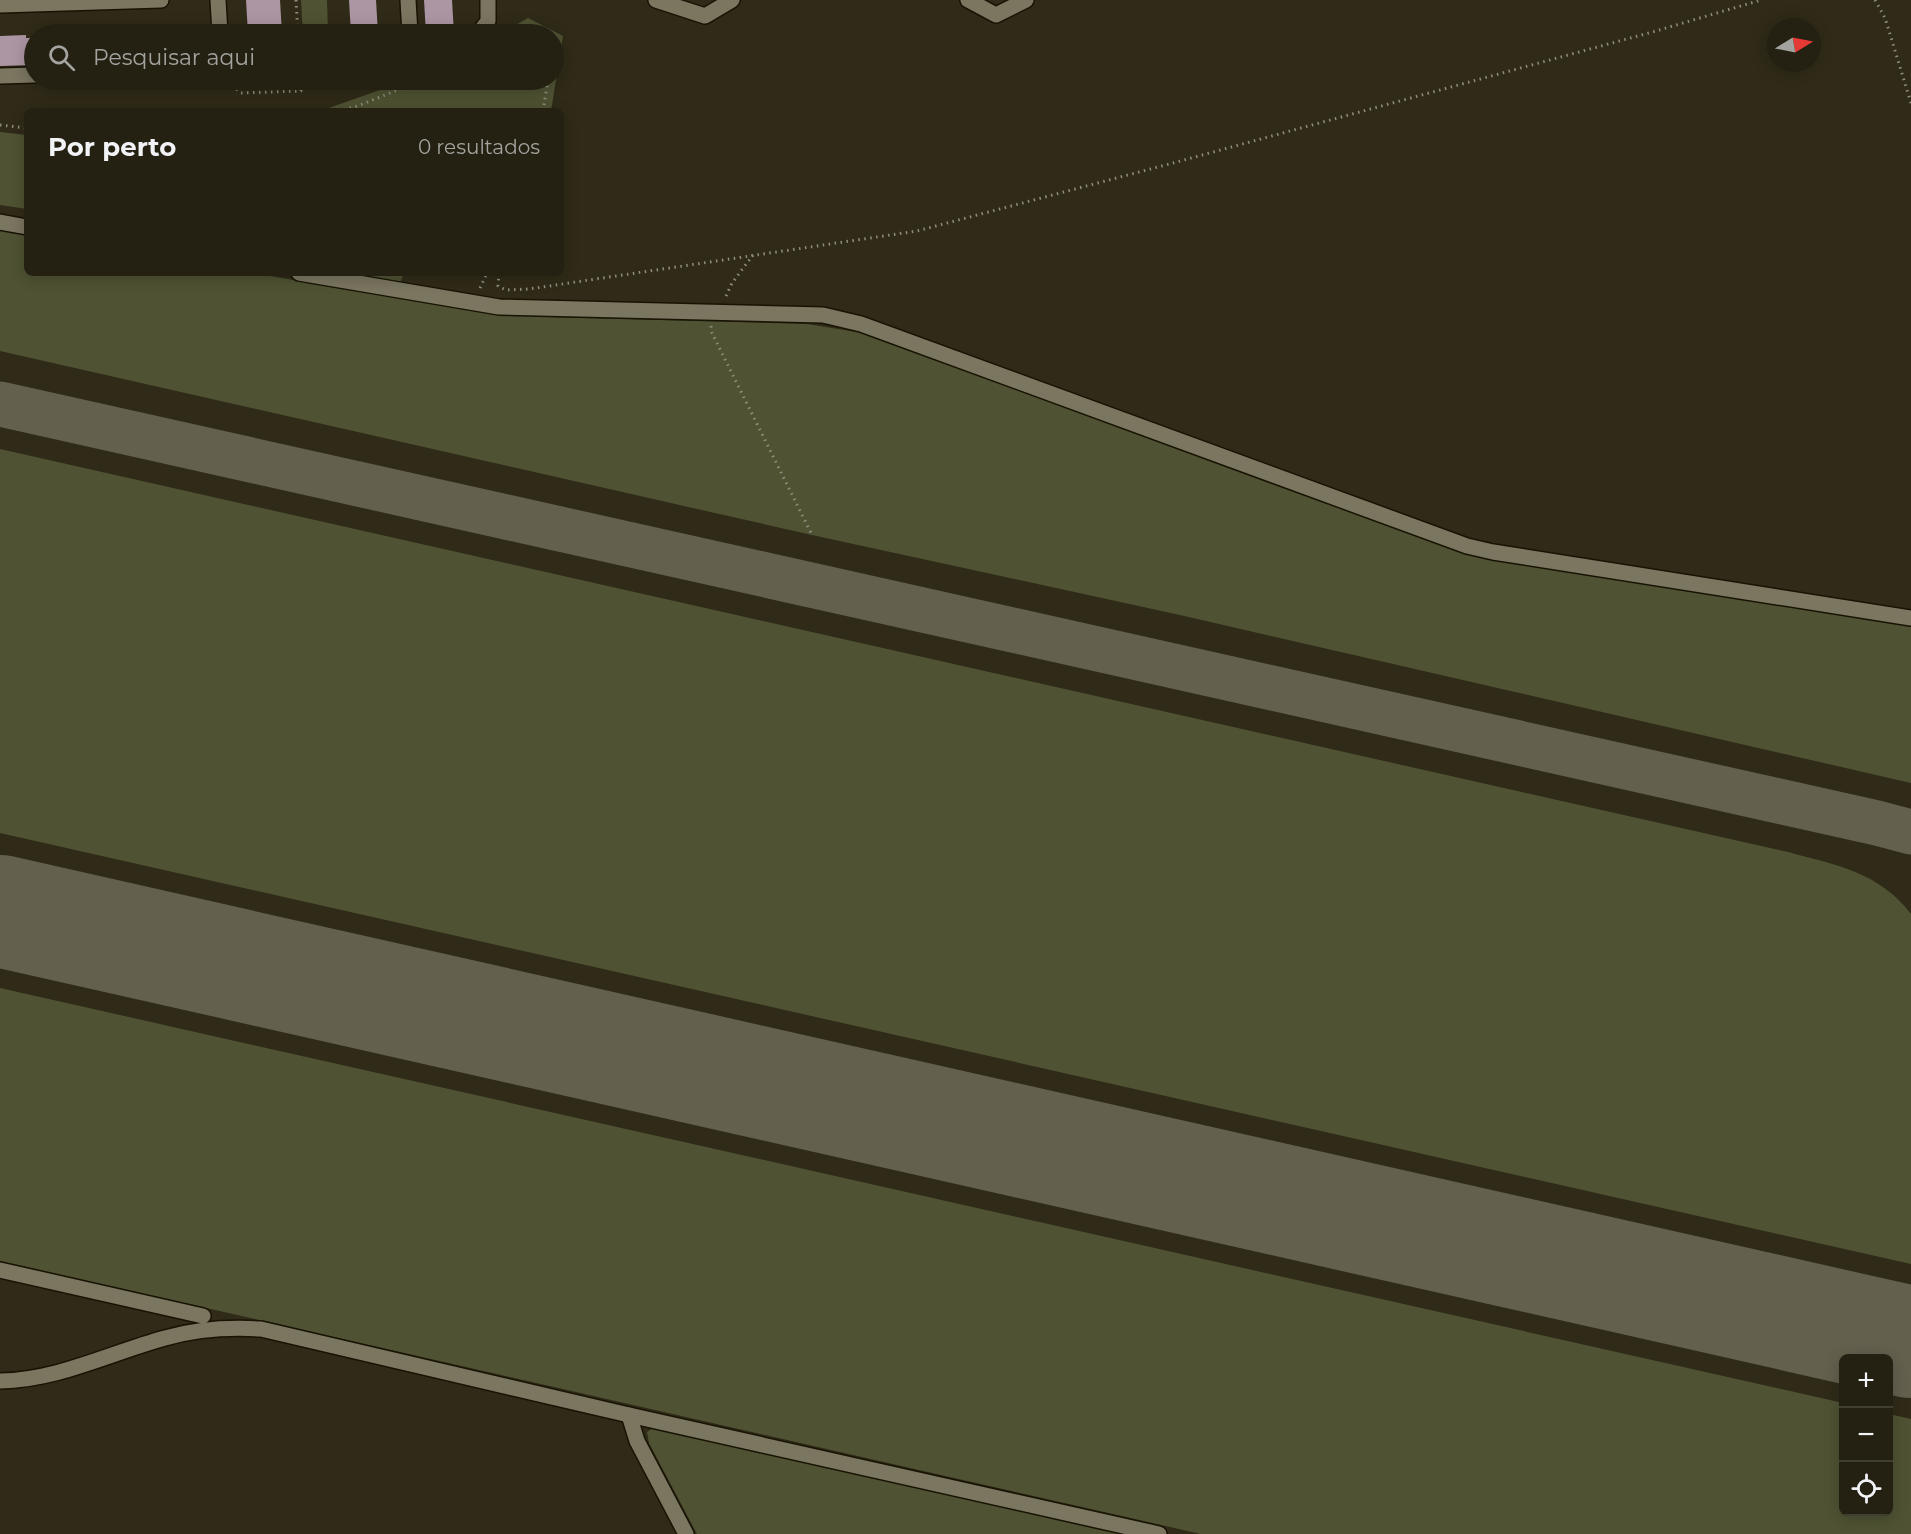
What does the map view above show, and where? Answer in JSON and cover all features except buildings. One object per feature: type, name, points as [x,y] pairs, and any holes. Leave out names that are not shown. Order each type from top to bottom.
[{"type":"street","points":[[0,5],[68,1],[161,0]]},
{"type":"street","points":[[218,0],[219,24]]},
{"type":"street","points":[[408,0],[409,24]]},
{"type":"street","points":[[486,24],[488,21],[488,0]]},
{"type":"street","points":[[656,0],[705,16],[732,0]]},
{"type":"street","points":[[968,0],[996,15],[1026,0]]},
{"type":"street","points":[[0,76],[24,75]]},
{"type":"street","points":[[0,222],[24,226]]},
{"type":"street","points":[[317,276],[499,307],[823,315],[861,324],[1467,546],[1492,552],[1911,618]]},
{"type":"street","points":[[0,1270],[203,1316]]},
{"type":"street","points":[[0,1381],[51,1374],[165,1338],[204,1329],[227,1327],[261,1329],[629,1415],[1159,1534]]},
{"type":"street","points":[[629,1415],[637,1441],[687,1534]]},
{"type":"path","points":[[296,0],[297,24]]},
{"type":"path","points":[[499,276],[498,285],[506,290],[529,289],[917,231],[1656,31],[1761,0]]},
{"type":"path","points":[[1875,0],[1885,18],[1911,103]]},
{"type":"path","points":[[237,90],[240,93],[301,90]]},
{"type":"path","points":[[350,108],[397,90]]},
{"type":"path","points":[[543,108],[546,90]]},
{"type":"path","points":[[0,125],[24,128]]},
{"type":"path","points":[[753,255],[714,312],[712,333],[812,535]]},
{"type":"green space","points":[[301,0],[327,0],[328,24],[302,24]]},
{"type":"green space","points":[[528,18],[540,24],[518,24]]},
{"type":"green space","points":[[380,90],[554,90],[551,108],[329,108]]},
{"type":"green space","points":[[0,132],[24,135],[24,209],[0,205]]},
{"type":"green space","points":[[0,230],[24,234],[24,276],[270,276],[475,311],[546,317],[807,324],[863,333],[1479,554],[1911,625],[1911,783],[1180,615],[812,535],[0,351]]},
{"type":"green space","points":[[362,276],[403,276],[400,283]]},
{"type":"green space","points":[[0,449],[1788,852],[1856,872],[1885,888],[1911,914],[1911,1264],[0,833]]},
{"type":"green space","points":[[0,988],[1839,1402],[1839,1516],[1893,1516],[1893,1415],[1911,1419],[1911,1534],[1201,1534],[0,1261]]},
{"type":"green space","points":[[653,1428],[1126,1534],[697,1534],[649,1443],[647,1432]]},
{"type":"taxiway","points":[[0,404],[1911,832]]},
{"type":"taxiway","points":[[1875,1334],[1911,1341]]},
{"type":"runway","points":[[0,911],[1911,1342]]}]
